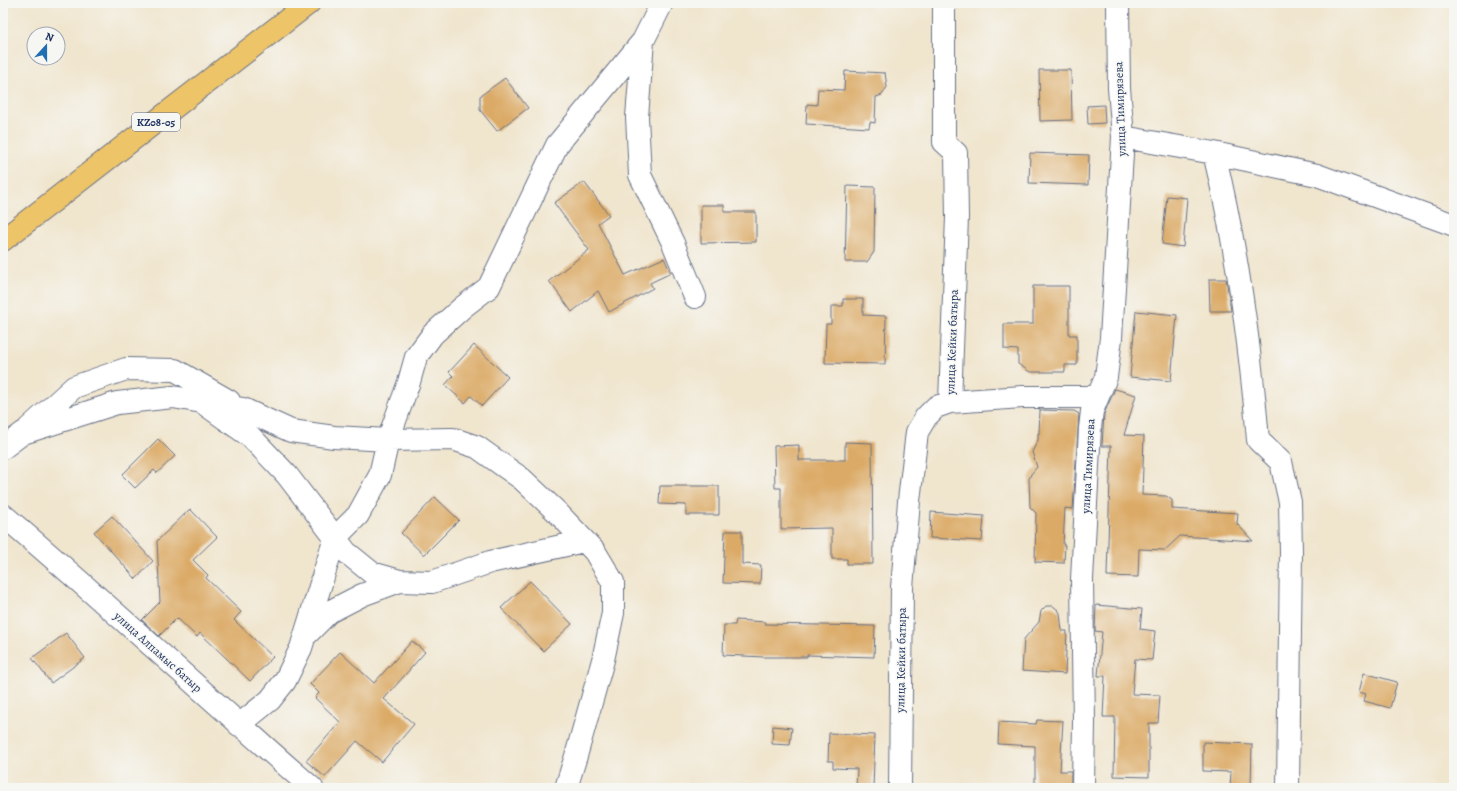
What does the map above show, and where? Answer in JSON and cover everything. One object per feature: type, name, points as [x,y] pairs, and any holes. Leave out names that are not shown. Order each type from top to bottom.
[{"type":"main road","name":"KZ08-05","points":[[3,240],[308,3]]},
{"type":"street","points":[[239,725],[270,700],[285,681],[301,648],[335,538],[358,515],[380,475],[388,440],[409,382],[416,357],[433,334],[463,307],[489,287],[557,145],[643,41],[662,3]]},
{"type":"street","name":"улица Кейки батыра","points":[[900,788],[902,588],[916,432],[926,417],[936,407],[950,402],[957,217],[956,153],[944,142],[944,3]]},
{"type":"street","name":"улица Тимирязева","points":[[1083,788],[1084,722],[1082,579],[1090,428],[1092,411],[1106,377],[1111,338],[1123,137],[1119,88],[1118,3]]},
{"type":"street","points":[[643,41],[637,117],[640,175],[673,243],[695,296]]},
{"type":"street","points":[[1123,137],[1214,153],[1317,175],[1454,225]]},
{"type":"street","points":[[1214,153],[1242,288],[1254,388],[1258,440],[1281,462],[1290,502],[1291,552],[1288,788]]},
{"type":"street","points":[[3,448],[23,433],[74,387],[126,369],[175,370],[243,409],[291,431],[334,437],[388,440],[453,439],[477,447],[522,479],[558,513],[595,552],[613,582],[613,613],[603,660],[566,788]]},
{"type":"street","points":[[950,402],[1023,396],[1097,397]]},
{"type":"street","points":[[23,433],[117,403],[173,397],[243,409]]},
{"type":"street","points":[[202,402],[251,437],[287,475],[346,552],[372,572],[400,581],[432,582],[490,562],[584,541]]},
{"type":"street","name":"улица Алпамыс батыр","points":[[3,516],[55,560],[239,725],[312,788]]},
{"type":"street","points":[[305,636],[329,612],[362,595],[400,581]]},
{"type":"building","points":[[1039,70],[1071,70],[1072,120],[1040,121]]},
{"type":"building","points":[[845,71],[885,73],[887,87],[882,95],[876,97],[875,123],[870,122],[869,128],[806,124],[807,104],[817,105],[818,89],[844,90]]},
{"type":"building","points":[[505,78],[528,108],[497,131],[480,110],[480,96]]},
{"type":"building","points":[[1104,105],[1105,123],[1088,124],[1087,106]]},
{"type":"building","points":[[1030,153],[1089,155],[1088,185],[1029,183]]},
{"type":"building","points":[[584,182],[609,215],[598,223],[625,275],[664,258],[671,273],[650,283],[653,288],[609,312],[598,291],[572,312],[549,281],[589,250],[554,203]]},
{"type":"building","points":[[847,186],[875,187],[874,252],[867,262],[845,262]]},
{"type":"building","points":[[1167,196],[1187,198],[1183,247],[1162,244]]},
{"type":"building","points":[[701,205],[724,205],[724,212],[756,212],[756,242],[701,243]]},
{"type":"building","points":[[1209,279],[1226,279],[1231,311],[1210,311]]},
{"type":"building","points":[[1033,286],[1069,286],[1069,335],[1077,335],[1077,365],[1065,365],[1065,372],[1030,372],[1018,364],[1018,350],[1004,349],[1004,324],[1033,324]]},
{"type":"building","points":[[843,299],[863,299],[863,315],[886,316],[885,364],[825,363],[826,324],[831,324],[831,306],[843,306]]},
{"type":"building","points":[[1136,311],[1177,315],[1171,381],[1130,377]]},
{"type":"building","points":[[474,345],[508,377],[482,406],[471,396],[465,403],[445,385],[453,376],[449,372]]},
{"type":"building","points":[[1115,389],[1136,395],[1124,435],[1144,436],[1142,495],[1166,496],[1172,500],[1172,509],[1238,513],[1237,524],[1253,541],[1180,536],[1165,550],[1139,549],[1138,577],[1107,576],[1111,446],[1102,446],[1104,414]]},
{"type":"building","points":[[1040,410],[1074,411],[1079,414],[1073,509],[1065,508],[1063,545],[1065,545],[1064,563],[1035,562],[1036,513],[1030,507],[1029,479],[1037,467],[1032,452],[1038,440]]},
{"type":"building","points":[[158,439],[175,456],[157,473],[154,470],[135,488],[122,475]]},
{"type":"building","points":[[845,442],[872,443],[873,564],[847,564],[847,559],[832,559],[832,528],[781,529],[781,488],[775,488],[774,446],[799,445],[799,460],[845,460]]},
{"type":"building","points":[[660,486],[719,486],[719,515],[686,515],[686,505],[659,504]]},
{"type":"building","points":[[435,497],[459,520],[424,555],[401,533]]},
{"type":"building","points":[[190,509],[217,537],[193,560],[208,575],[206,578],[241,612],[234,620],[273,657],[250,681],[200,633],[197,637],[177,618],[159,636],[142,620],[160,602],[157,541]]},
{"type":"building","points":[[931,512],[984,516],[982,541],[930,538]]},
{"type":"building","points":[[112,516],[153,561],[136,579],[94,532]]},
{"type":"building","points":[[725,531],[742,531],[742,564],[761,565],[760,584],[723,583]]},
{"type":"building","points":[[530,581],[572,624],[543,651],[501,608]]},
{"type":"building","points":[[1096,605],[1142,609],[1140,629],[1155,631],[1152,660],[1135,659],[1132,694],[1160,695],[1158,723],[1149,723],[1149,777],[1114,776],[1115,717],[1103,717],[1105,676],[1098,676],[1102,632],[1095,631]]},
{"type":"building","points":[[1046,606],[1053,606],[1058,610],[1060,613],[1062,631],[1067,631],[1065,674],[1022,671],[1024,639],[1039,622],[1041,611]]},
{"type":"building","points":[[736,620],[765,622],[765,624],[875,626],[874,657],[807,655],[807,657],[764,657],[723,655],[724,625],[735,625]]},
{"type":"building","points":[[66,633],[85,658],[51,683],[32,658]]},
{"type":"building","points":[[412,641],[425,652],[384,699],[414,724],[382,762],[357,741],[325,777],[306,761],[340,722],[315,698],[319,693],[310,684],[340,652],[374,683]]},
{"type":"building","points":[[1364,673],[1397,682],[1390,708],[1364,701],[1366,694],[1359,692]]},
{"type":"building","points":[[1037,720],[1063,721],[1060,771],[1071,771],[1071,788],[1051,788],[1051,785],[1035,785],[1035,746],[998,744],[999,722],[1036,724]]},
{"type":"building","points":[[773,726],[792,728],[790,745],[772,744]]},
{"type":"building","points":[[829,733],[875,735],[873,788],[856,788],[857,769],[833,768],[833,761],[828,761]]},
{"type":"building","points":[[1203,742],[1252,744],[1251,788],[1230,788],[1231,772],[1203,771]]}]
